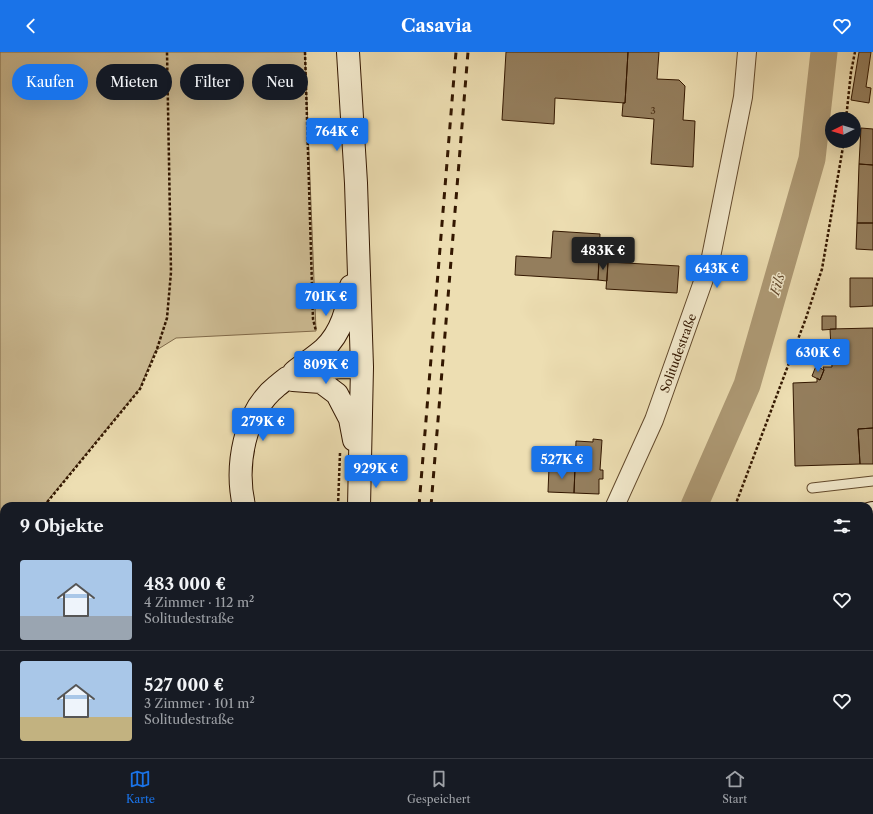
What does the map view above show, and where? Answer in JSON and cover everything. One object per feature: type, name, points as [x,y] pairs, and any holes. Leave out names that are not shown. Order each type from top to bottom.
[{"type":"main road","points":[[348,52],[356,183],[362,367],[359,502]]},
{"type":"main road","points":[[243,502],[241,494],[242,453],[250,420],[268,393],[325,348],[334,337],[342,324],[349,299],[358,250]]},
{"type":"main road","points":[[286,379],[311,370],[329,367],[362,367]]},
{"type":"main road","points":[[286,379],[321,382],[337,394],[350,419],[360,470]]},
{"type":"street","name":"Solitudestraße","points":[[617,502],[654,420],[710,262],[743,97],[747,52]]},
{"type":"lane","points":[[812,488],[873,481]]},
{"type":"path","points":[[47,502],[140,389],[156,352],[167,318],[171,272],[167,52]]},
{"type":"path","points":[[305,52],[313,319],[316,331],[321,336]]},
{"type":"path","points":[[847,112],[851,72],[855,52]]},
{"type":"path","points":[[737,502],[806,318],[822,270],[843,148]]},
{"type":"shaded area","points":[[0,52],[305,52],[305,64],[252,64],[252,100],[307,100],[316,331],[176,338],[155,351],[140,388],[46,502],[0,502]]},
{"type":"building","points":[[506,52],[628,52],[625,103],[555,98],[554,124],[502,120]]},
{"type":"building","points":[[628,52],[659,52],[657,79],[679,80],[685,86],[683,120],[695,121],[693,167],[651,164],[654,119],[622,116],[623,103],[625,103]]},
{"type":"building","points":[[859,52],[871,52],[866,87],[871,88],[869,103],[851,100]]},
{"type":"building","points":[[861,128],[873,129],[873,165],[859,164]]},
{"type":"building","points":[[859,164],[873,165],[873,223],[857,223]]},
{"type":"building","points":[[857,223],[873,223],[873,250],[856,249]]},
{"type":"building","points":[[553,231],[600,234],[598,280],[515,275],[516,256],[551,258]]},
{"type":"building","points":[[599,262],[608,262],[607,281],[598,280]]},
{"type":"building","points":[[608,262],[679,266],[677,293],[606,289]]},
{"type":"building","points":[[850,278],[873,278],[873,306],[850,307]]},
{"type":"building","points":[[822,316],[836,316],[836,329],[822,330]]},
{"type":"building","points":[[873,328],[873,428],[858,429],[860,464],[795,466],[793,383],[817,382],[817,378],[820,380],[824,370],[823,367],[832,367],[830,329]]},
{"type":"building","points":[[816,366],[824,370],[820,380],[812,376]]},
{"type":"building","points":[[873,428],[873,464],[860,464],[858,429]]},
{"type":"building","points":[[593,439],[602,440],[600,470],[603,470],[603,479],[599,479],[599,494],[574,493],[576,441],[593,442]]},
{"type":"building","points":[[549,467],[575,468],[574,493],[548,492]]},
{"type":"waterway","name":"Fils","points":[[696,502],[747,385],[812,159],[824,52]]},
{"type":"railway","points":[[419,502],[456,52]]},
{"type":"railway","points":[[431,502],[468,52]]}]
